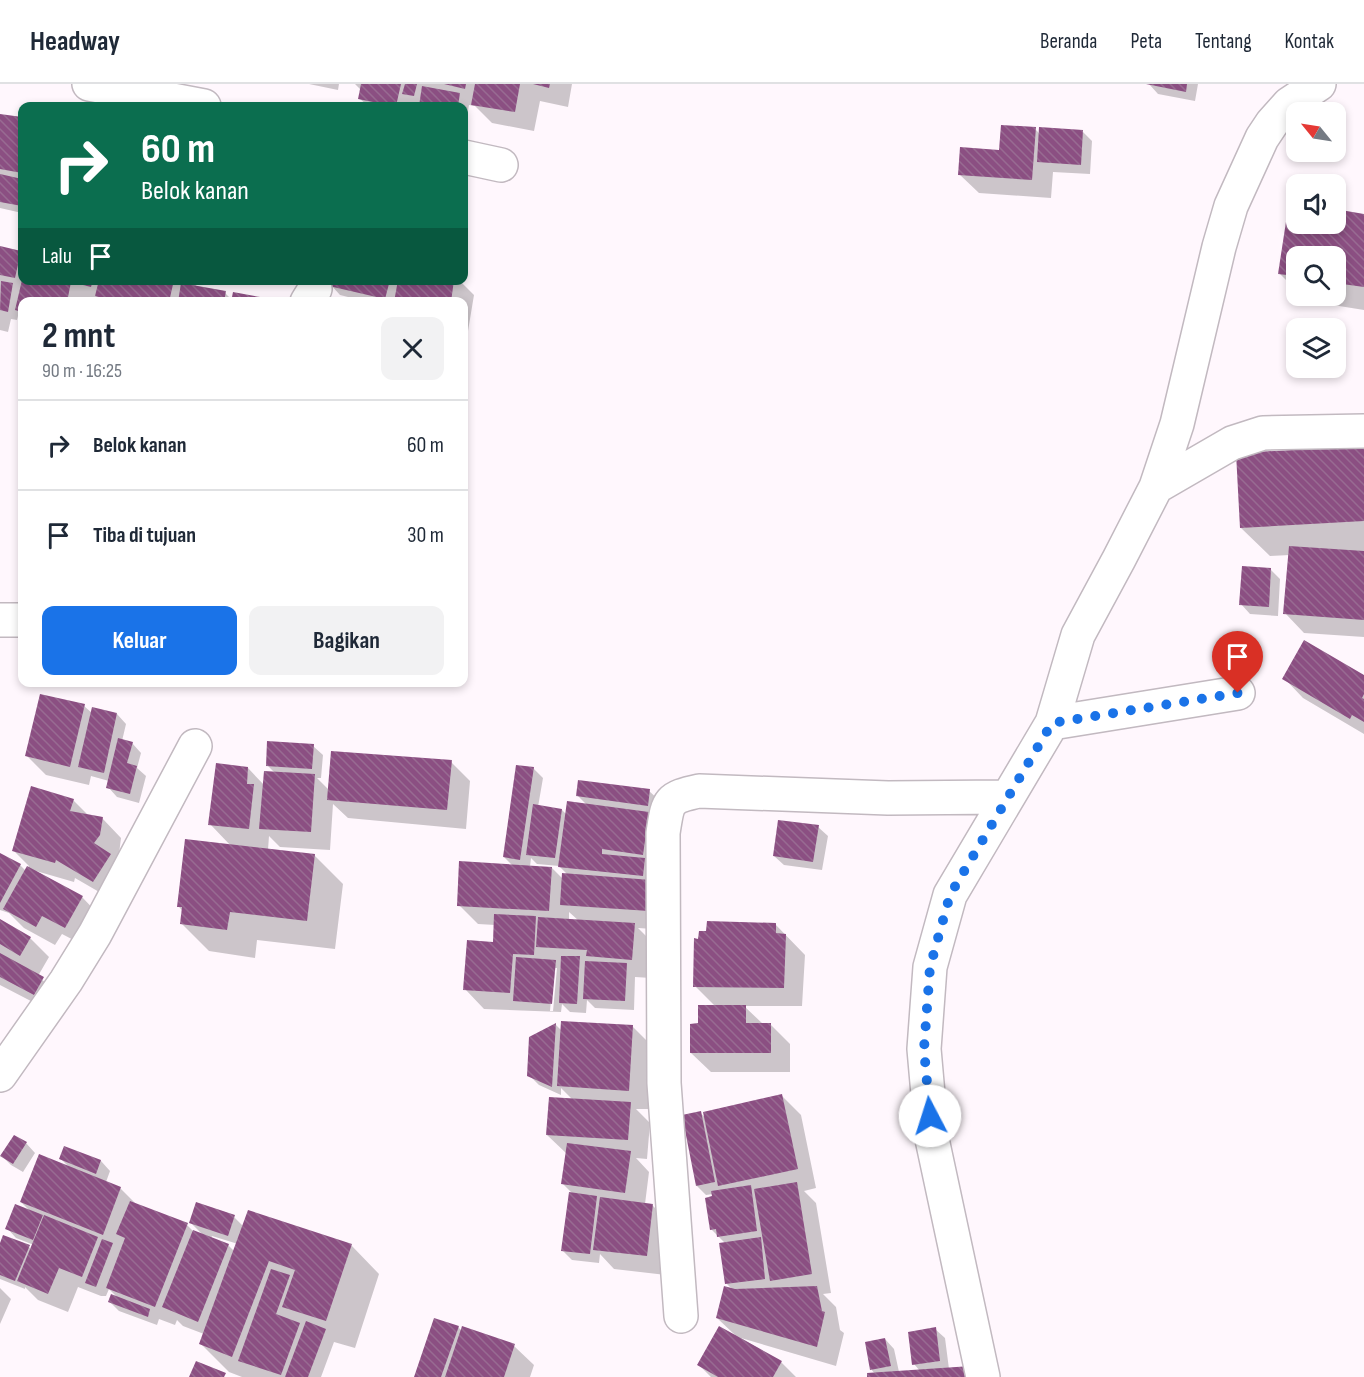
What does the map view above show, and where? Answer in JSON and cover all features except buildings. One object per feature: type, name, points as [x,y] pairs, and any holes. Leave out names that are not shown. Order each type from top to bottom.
[{"type":"street","points":[[89,84],[183,102]]},
{"type":"street","points":[[983,1377],[932,1139],[924,1049],[930,967],[950,895],[1006,797],[1052,723],[1078,635],[1156,487],[1178,424],[1231,206],[1262,138],[1289,104],[1319,84]]},
{"type":"street","points":[[468,158],[501,165]]},
{"type":"street","points":[[1156,487],[1232,443],[1263,433],[1364,431]]},
{"type":"street","points":[[0,620],[18,620]]},
{"type":"street","points":[[1052,723],[1238,693]]},
{"type":"street","points":[[0,1075],[66,981],[95,934],[195,746]]},
{"type":"street","points":[[681,1316],[664,1083],[663,833],[669,803],[678,796],[699,791],[888,798],[1006,797]]},
{"type":"route","points":[[930,1116],[924,1049],[930,967],[950,895],[1006,797],[1052,723],[1238,693]]}]
